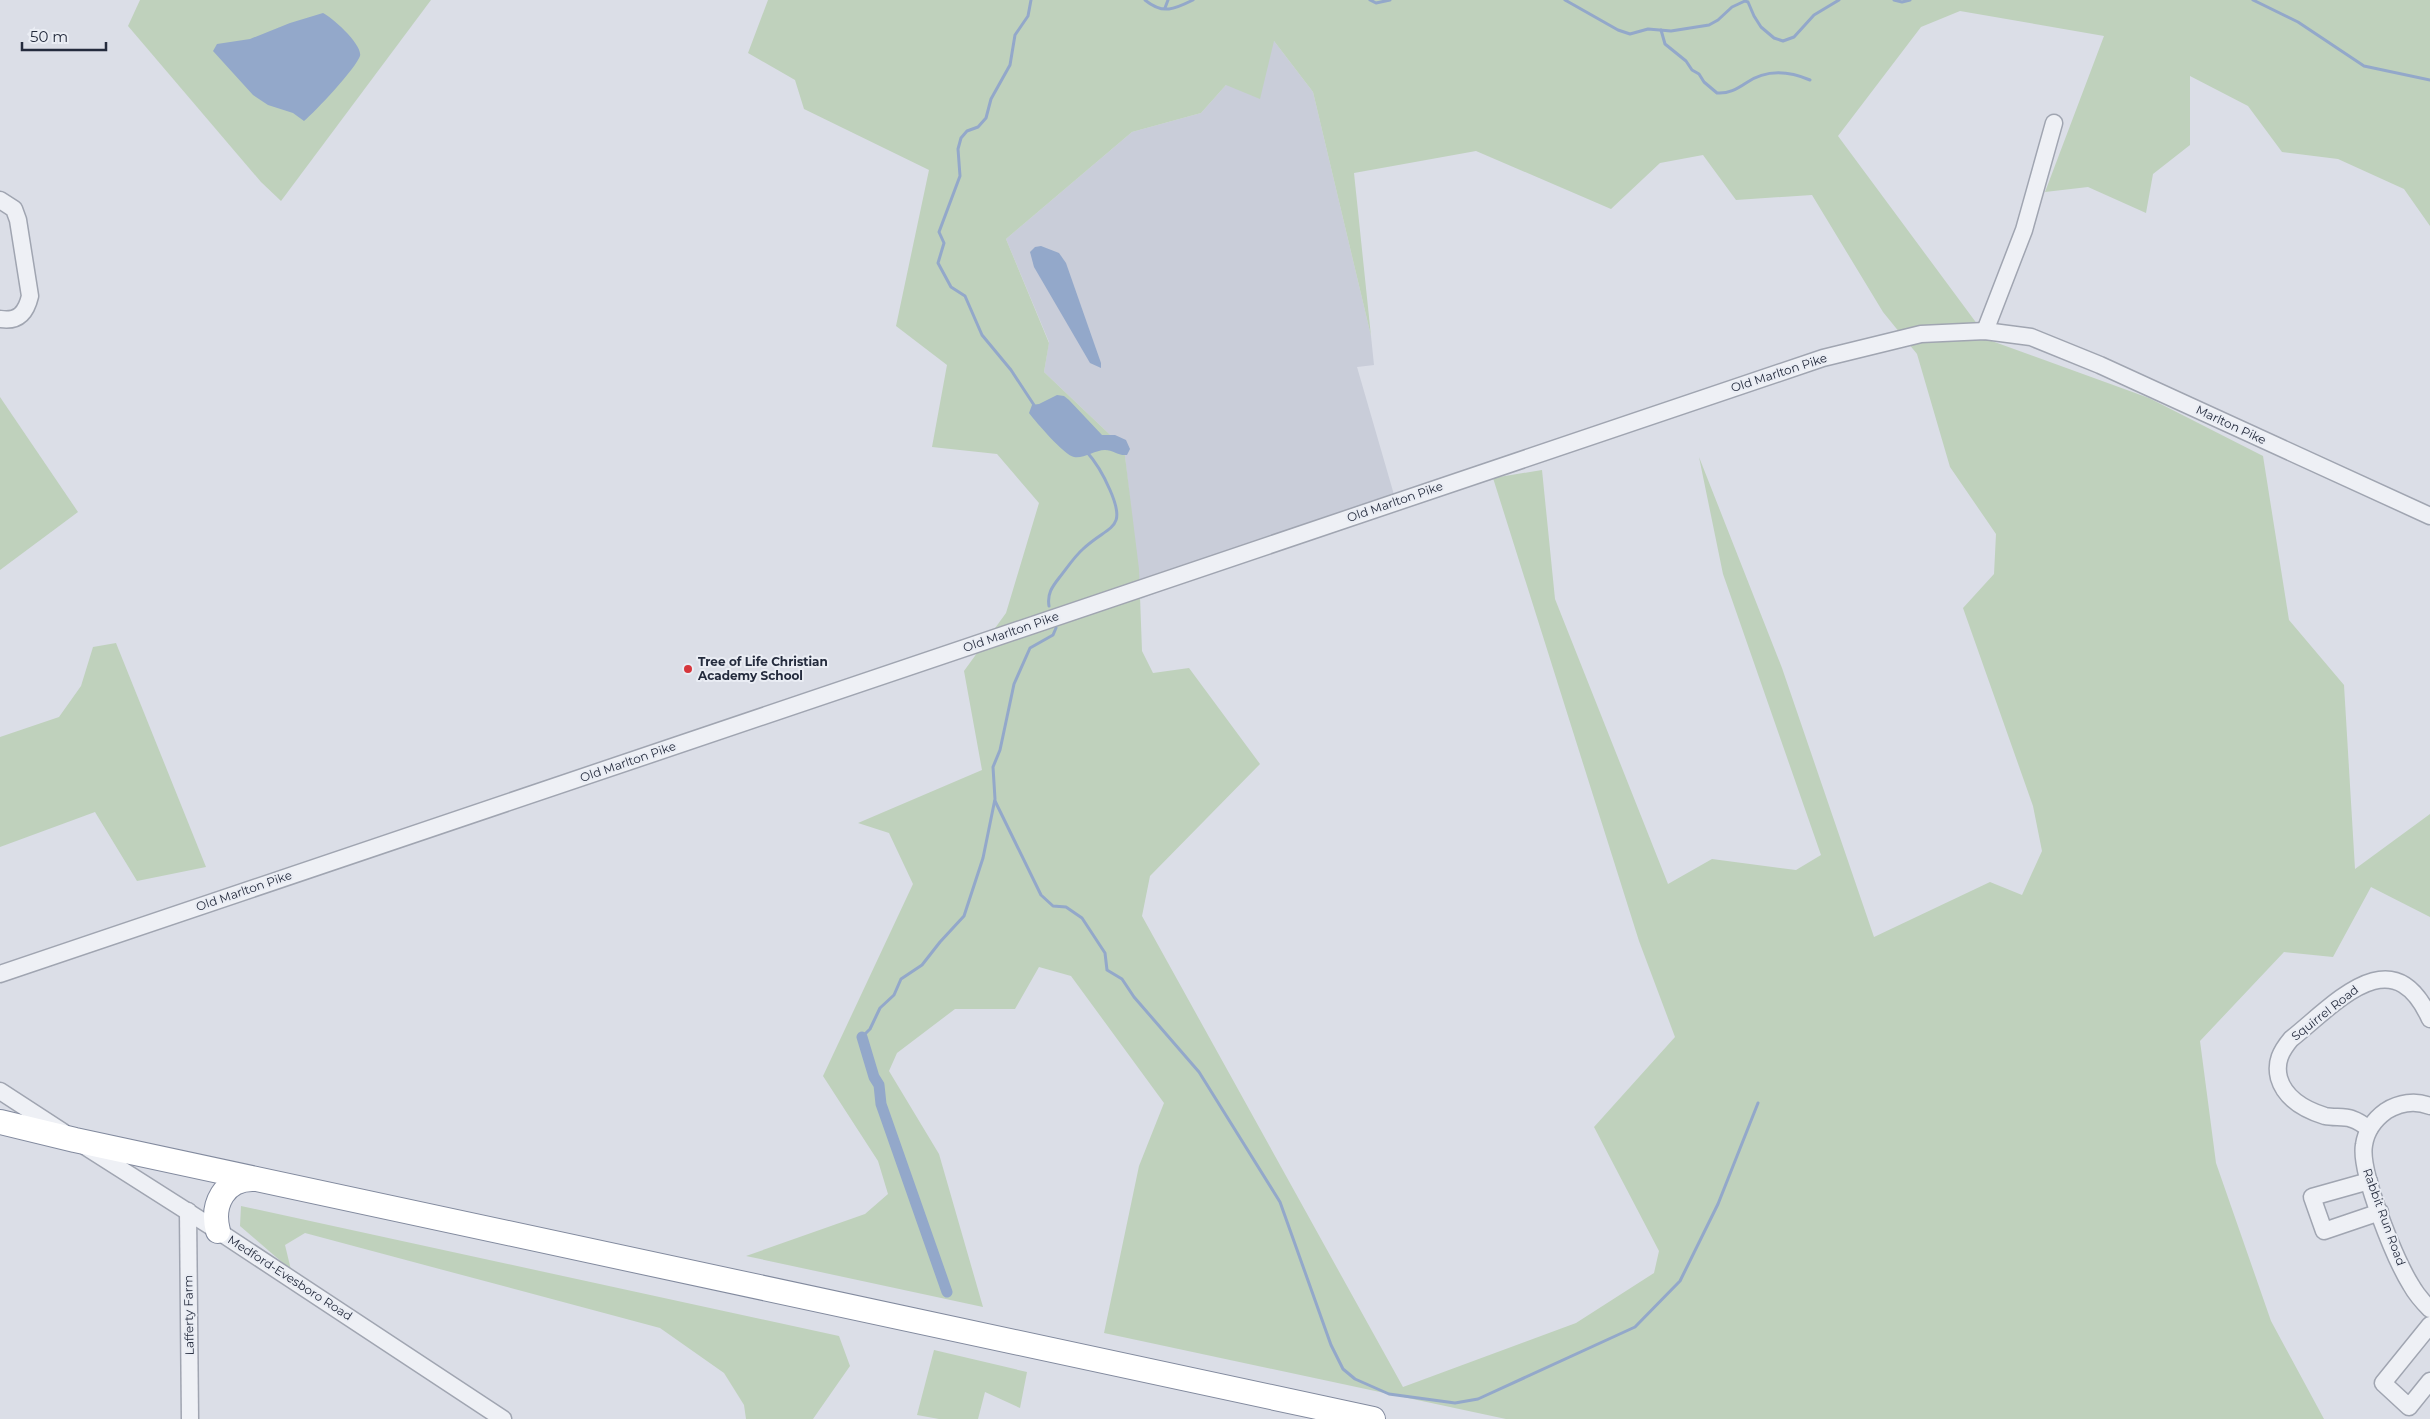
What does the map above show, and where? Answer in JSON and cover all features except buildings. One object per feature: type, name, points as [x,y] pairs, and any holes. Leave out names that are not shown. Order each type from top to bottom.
[{"type":"highway","points":[[0,1122],[254,1179],[1373,1419]]},
{"type":"highway","points":[[218,1231],[215,1218],[216,1206],[221,1194],[236,1183],[254,1179]]},
{"type":"street","points":[[1985,331],[2024,230],[2054,123]]},
{"type":"street","points":[[0,200],[14,209],[18,220],[30,296],[28,305],[20,316],[12,320],[0,319]]},
{"type":"street","name":"Old Marlton Pike","points":[[0,974],[1824,358],[1921,334],[1985,331],[2031,337]]},
{"type":"street","name":"Marlton Pike","points":[[2031,337],[2100,365],[2430,516]]},
{"type":"street","name":"Squirrel Road","points":[[2369,1128],[2354,1120],[2326,1116],[2294,1101],[2280,1083],[2278,1060],[2282,1049],[2291,1039],[2354,988],[2378,979],[2403,984],[2415,992],[2422,1000],[2430,1019]]},
{"type":"street","name":"Medford-Evesboro Road","points":[[0,1091],[188,1211],[503,1419]]},
{"type":"street","points":[[2369,1128],[2382,1114],[2392,1108],[2415,1102],[2430,1106]]},
{"type":"street","name":"Rabbit Run Road","points":[[2369,1128],[2363,1157],[2369,1181],[2410,1284],[2430,1309]]},
{"type":"street","points":[[2369,1181],[2312,1197],[2324,1231],[2380,1212]]},
{"type":"street","name":"Lafferty Farm","points":[[188,1211],[190,1419]]},
{"type":"street","points":[[2430,1325],[2383,1383],[2409,1407],[2430,1382]]},
{"type":"shaded area","points":[[1274,41],[1313,92],[1371,336],[1374,365],[1357,367],[1397,505],[1263,550],[1141,599],[1124,448],[1044,372],[1049,342],[1006,239],[1132,132],[1201,113],[1226,85]]},
{"type":"green space","points":[[140,0],[431,0],[281,201],[261,182],[128,26]]},
{"type":"green space","points":[[768,0],[2430,0],[2430,226],[2404,189],[2338,159],[2282,152],[2248,106],[2190,76],[2190,145],[2153,174],[2146,213],[2088,187],[2045,192],[2104,36],[1960,11],[1921,27],[1838,136],[1989,340],[2149,398],[2263,456],[2289,620],[2344,685],[2355,869],[2430,814],[2430,917],[2371,887],[2333,957],[2284,952],[2200,1041],[2216,1163],[2271,1321],[2324,1419],[1506,1419],[1104,1333],[1139,1166],[1164,1103],[1071,976],[1039,967],[1015,1009],[955,1009],[897,1053],[889,1071],[939,1154],[983,1307],[746,1256],[865,1214],[888,1194],[878,1161],[823,1076],[913,884],[889,833],[858,823],[982,770],[964,671],[1006,613],[1039,503],[997,454],[932,447],[947,365],[896,326],[929,170],[804,109],[795,80],[748,53]],"holes":[[[1274,41],[1313,92],[1371,336],[1354,173],[1476,151],[1611,209],[1660,163],[1703,155],[1736,200],[1812,195],[1883,312],[1917,354],[1950,467],[1996,534],[1994,574],[1963,608],[2033,806],[2042,851],[2022,895],[1990,882],[1874,937],[1782,668],[1699,457],[1723,574],[1821,855],[1796,870],[1712,859],[1668,884],[1555,599],[1542,470],[1493,478],[1639,941],[1675,1037],[1594,1127],[1659,1251],[1654,1273],[1576,1323],[1403,1387],[1142,916],[1150,876],[1260,764],[1189,668],[1153,673],[1142,651],[1139,569],[1124,448],[1044,372],[1049,343],[1006,239],[1132,132],[1201,113],[1226,85],[1260,99]]]},
{"type":"green space","points":[[0,397],[78,512],[0,570]]},
{"type":"green space","points":[[116,643],[206,867],[137,881],[95,812],[0,847],[0,737],[59,717],[81,686],[93,647]]},
{"type":"green space","points":[[241,1206],[839,1336],[850,1366],[813,1419],[746,1419],[744,1405],[724,1373],[660,1328],[305,1233],[285,1245],[291,1270],[240,1226]]},
{"type":"green space","points":[[934,1350],[1027,1372],[1020,1408],[985,1392],[978,1419],[939,1419],[917,1415]]},
{"type":"water","points":[[323,13],[339,25],[352,39],[360,51],[360,56],[325,100],[304,121],[293,113],[268,105],[253,95],[213,51],[217,44],[250,39],[290,23]]},
{"type":"water","points":[[1041,246],[1059,253],[1066,263],[1101,363],[1101,368],[1090,363],[1034,267],[1030,252],[1035,247]]},
{"type":"water","points":[[1057,395],[1064,396],[1069,400],[1102,435],[1115,435],[1126,440],[1130,449],[1127,455],[1105,450],[1074,457],[1064,451],[1029,413],[1032,405],[1039,404]]},
{"type":"waterway","points":[[1031,0],[1028,16],[1015,35],[1010,65],[991,99],[986,118],[978,127],[967,131],[961,138],[958,149],[960,176],[939,232],[944,243],[938,263],[951,287],[965,296],[982,335],[1011,370],[1034,405]]},
{"type":"waterway","points":[[1145,0],[1151,5],[1163,9],[1175,8],[1193,0]]},
{"type":"waterway","points":[[1165,8],[1168,0]]},
{"type":"waterway","points":[[1370,0],[1376,3],[1390,0]]},
{"type":"waterway","points":[[1565,0],[1618,30],[1630,34],[1648,29],[1671,31],[1709,25],[1718,20],[1732,7],[1745,1],[1748,2],[1761,27],[1774,38],[1783,41],[1794,37],[1814,15],[1839,0]]},
{"type":"waterway","points":[[1894,0],[1902,2],[1910,0]]},
{"type":"waterway","points":[[2253,0],[2298,22],[2364,66],[2430,80]]},
{"type":"waterway","points":[[1661,30],[1665,44],[1686,61],[1692,70],[1699,74],[1704,82],[1717,93],[1732,91],[1761,75],[1786,73],[1810,80]]},
{"type":"waterway","points":[[1049,606],[1049,594],[1052,588],[1071,563],[1092,541],[1113,526],[1116,520],[1117,513],[1110,490],[1100,469],[1086,451]]},
{"type":"waterway","points":[[862,1037],[870,1029],[880,1008],[894,995],[901,979],[922,965],[964,916],[983,858],[995,799],[993,767],[1000,750],[1014,684],[1030,648],[1053,635],[1056,628]]},
{"type":"waterway","points":[[995,801],[1041,895],[1053,906],[1066,907],[1082,918],[1105,953],[1107,970],[1122,979],[1134,997],[1199,1072],[1280,1202],[1331,1345],[1343,1369],[1355,1379],[1389,1394],[1455,1403],[1478,1399],[1635,1327],[1680,1281],[1718,1204],[1758,1103]]},
{"type":"waterway","points":[[862,1037],[874,1077],[879,1085],[881,1104],[947,1292]]},
{"type":"place","name":"Tree of Life Christian Academy School","points":[[688,669]]}]
